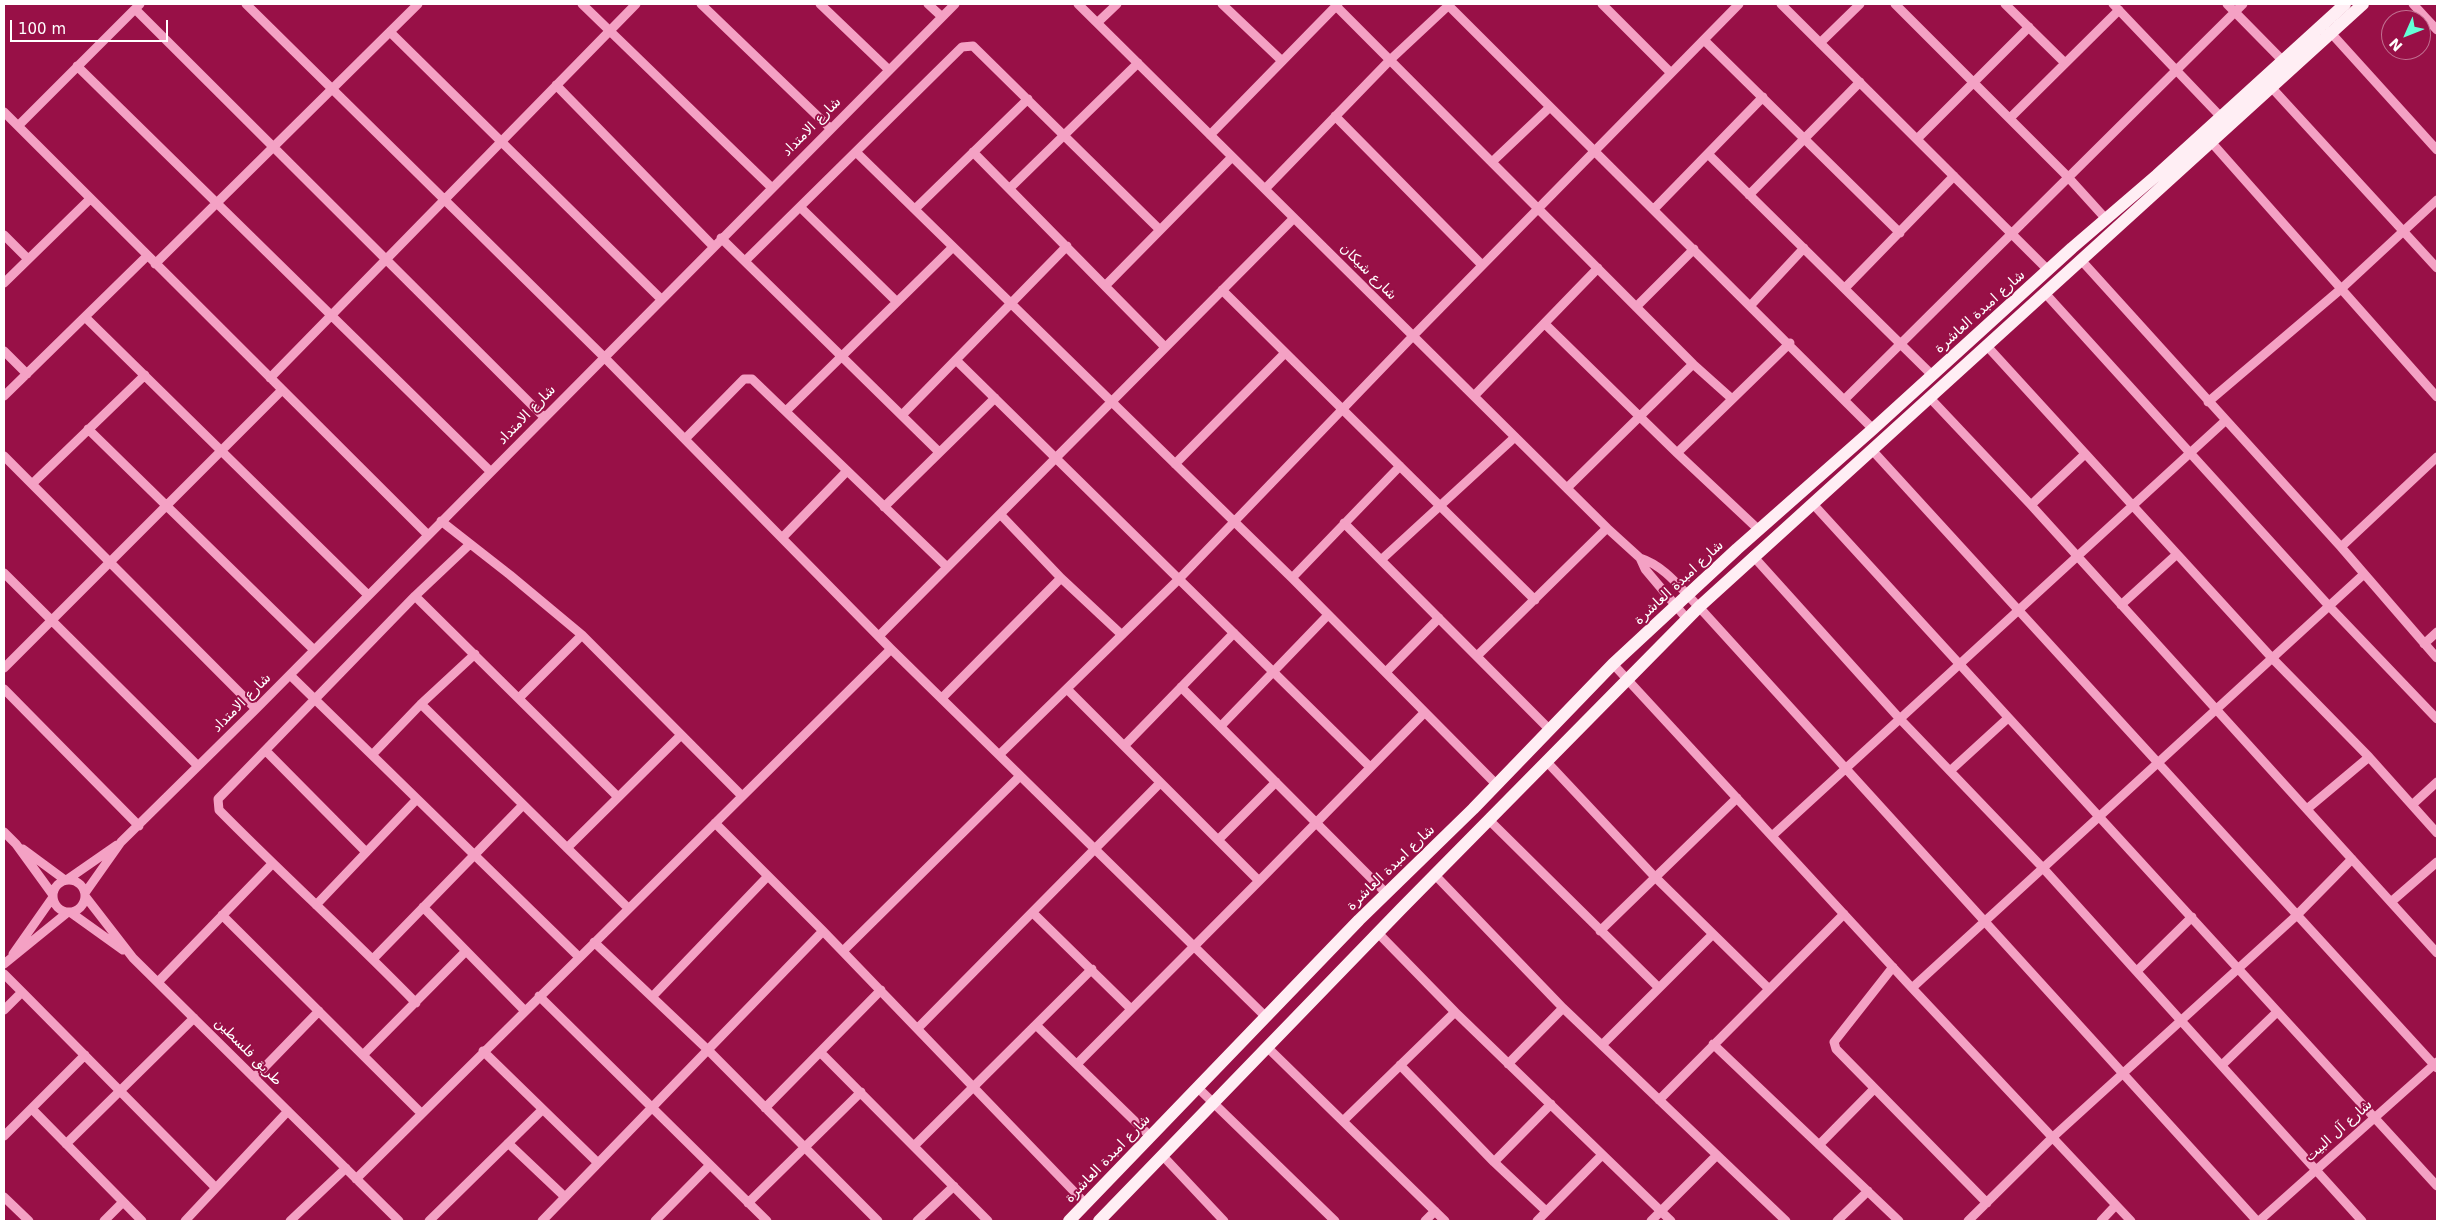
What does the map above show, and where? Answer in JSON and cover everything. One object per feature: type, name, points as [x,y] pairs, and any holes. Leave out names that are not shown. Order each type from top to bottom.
[{"type":"main road","name":"شارع امبدة العاشرة","points":[[1069,1221],[1386,893],[1613,664],[1759,530],[2048,270],[2157,175],[2345,4]]},
{"type":"main road","name":"شارع امبدة العاشرة","points":[[1099,1221],[1378,932],[1687,619],[1753,556],[1813,504],[2044,292],[2166,185],[2363,4]]},
{"type":"main road","points":[[2157,175],[2166,185]]},
{"type":"main road","points":[[1402,878],[1417,893]]},
{"type":"street","points":[[246,4],[604,357],[891,649],[1266,1017]]},
{"type":"street","points":[[155,264],[418,4]]},
{"type":"street","points":[[582,4],[772,188]]},
{"type":"street","points":[[270,378],[636,4]]},
{"type":"street","points":[[701,4],[830,128]]},
{"type":"street","points":[[820,4],[889,70]]},
{"type":"street","points":[[928,4],[941,16]]},
{"type":"street","name":"شارع شيكان","points":[[1078,4],[1607,528],[1640,558],[1645,568],[1687,619]]},
{"type":"street","points":[[1097,24],[1117,4]]},
{"type":"street","points":[[1222,4],[1281,60]]},
{"type":"street","points":[[1602,4],[1671,72]]},
{"type":"street","points":[[1000,755],[1180,579],[1482,265],[1739,4]]},
{"type":"street","points":[[1781,4],[2048,270]]},
{"type":"street","points":[[1820,43],[1860,4]]},
{"type":"street","points":[[1895,4],[2067,176],[2106,219]]},
{"type":"street","points":[[2005,4],[2065,63]]},
{"type":"street","points":[[2227,4],[2292,69]]},
{"type":"street","points":[[1845,399],[2067,176],[2243,4]]},
{"type":"street","points":[[2413,4],[2437,30]]},
{"type":"street","name":"شارع الامتداد","points":[[67,880],[121,842],[138,826],[953,5]]},
{"type":"street","points":[[1210,135],[1281,60],[1337,5],[1693,364],[1731,398]]},
{"type":"street","points":[[1264,189],[1390,60],[1449,5],[1594,151],[1790,343],[1873,429]]},
{"type":"street","points":[[18,126],[76,66],[138,7],[273,147],[544,417]]},
{"type":"street","points":[[2010,118],[2065,63],[2116,7],[2220,116]]},
{"type":"street","points":[[1917,139],[2028,27]]},
{"type":"street","points":[[390,32],[661,299]]},
{"type":"street","points":[[2331,33],[2437,150]]},
{"type":"street","points":[[1704,40],[1900,233]]},
{"type":"street","points":[[745,261],[962,47],[967,45],[973,46],[1160,230]]},
{"type":"street","points":[[1010,188],[1138,63]]},
{"type":"street","points":[[76,66],[491,472]]},
{"type":"street","points":[[1749,194],[1860,82]]},
{"type":"street","points":[[556,85],[713,246]]},
{"type":"street","points":[[2272,88],[2437,268]]},
{"type":"street","points":[[1654,209],[1764,97]]},
{"type":"street","points":[[915,209],[1028,99]]},
{"type":"street","points":[[1492,162],[1550,107]]},
{"type":"street","points":[[4,112],[427,534]]},
{"type":"street","points":[[1336,116],[1482,265]]},
{"type":"street","points":[[2212,143],[2437,397]]},
{"type":"street","points":[[856,152],[1292,578],[1496,784]]},
{"type":"street","points":[[973,152],[1165,347]]},
{"type":"street","points":[[1708,154],[1932,376]]},
{"type":"street","points":[[1105,286],[1232,157]]},
{"type":"street","points":[[1845,288],[1954,176]]},
{"type":"street","points":[[4,283],[90,198]]},
{"type":"street","points":[[2208,402],[2341,288],[2437,200]]},
{"type":"street","points":[[800,207],[897,302]]},
{"type":"street","points":[[879,636],[1294,218]]},
{"type":"street","points":[[4,235],[28,259]]},
{"type":"street","points":[[721,238],[939,452]]},
{"type":"street","points":[[786,411],[953,246]]},
{"type":"street","points":[[902,415],[957,361],[1067,246]]},
{"type":"street","points":[[1751,306],[1804,248]]},
{"type":"street","points":[[1636,307],[1694,249]]},
{"type":"street","points":[[4,396],[147,256]]},
{"type":"street","points":[[2081,260],[2341,547],[2437,658]]},
{"type":"street","points":[[1474,396],[1598,268]]},
{"type":"street","points":[[1222,290],[1535,600]]},
{"type":"street","points":[[2044,292],[2329,606],[2437,719]]},
{"type":"street","points":[[84,317],[368,595]]},
{"type":"street","points":[[1545,324],[1676,453],[1759,530]]},
{"type":"street","points":[[1676,453],[1790,343]]},
{"type":"street","points":[[1986,345],[2272,658],[2368,757],[2437,833]]},
{"type":"street","points":[[4,351],[27,374]]},
{"type":"street","points":[[1175,464],[1285,353]]},
{"type":"street","points":[[957,361],[1370,767]]},
{"type":"street","points":[[1567,488],[1693,364]]},
{"type":"street","points":[[32,484],[145,375]]},
{"type":"street","points":[[685,439],[748,377],[786,411],[947,567]]},
{"type":"street","points":[[4,668],[282,390]]},
{"type":"street","points":[[1929,397],[2078,556],[2437,953]]},
{"type":"street","points":[[884,507],[995,398]]},
{"type":"street","points":[[1772,836],[1844,767],[1900,719],[2225,421]]},
{"type":"street","points":[[88,429],[314,650]]},
{"type":"street","points":[[1381,560],[1515,437]]},
{"type":"street","points":[[1872,450],[2296,916],[2436,1065]]},
{"type":"street","points":[[2031,506],[2086,454]]},
{"type":"street","points":[[4,456],[256,709]]},
{"type":"street","points":[[2341,547],[2437,458]]},
{"type":"street","points":[[1292,578],[1400,466]]},
{"type":"street","points":[[782,538],[847,471]]},
{"type":"street","points":[[1813,504],[2437,1186]]},
{"type":"street","points":[[1000,514],[1061,578],[1122,635]]},
{"type":"street","points":[[441,521],[582,635],[742,796]]},
{"type":"street","points":[[1344,522],[1549,730]]},
{"type":"street","points":[[1477,656],[1607,528]]},
{"type":"street","points":[[416,1003],[373,959],[272,864],[219,810],[217,805],[218,799],[314,699],[415,596],[469,545]]},
{"type":"street","points":[[2121,605],[2177,554]]},
{"type":"street","points":[[1753,556],[1900,719],[2043,868],[2362,1221]]},
{"type":"street","name":"شارع شيكان","points":[[1640,558],[1652,562],[1700,607],[2258,1221]]},
{"type":"street","points":[[4,573],[198,766]]},
{"type":"street","points":[[1912,988],[2364,574]]},
{"type":"street","points":[[942,698],[1061,578]]},
{"type":"street","points":[[415,596],[618,798]]},
{"type":"street","points":[[1221,726],[1328,616]]},
{"type":"street","points":[[1386,672],[1439,618]]},
{"type":"street","points":[[1124,746],[1234,632]]},
{"type":"street","points":[[2424,644],[2437,632]]},
{"type":"street","points":[[519,698],[582,635]]},
{"type":"street","points":[[356,1179],[483,1051],[891,649]]},
{"type":"street","points":[[372,756],[421,704],[475,654]]},
{"type":"street","points":[[1613,664],[1629,678],[1912,988],[2131,1221]]},
{"type":"street","points":[[290,675],[579,957]]},
{"type":"street","points":[[1181,686],[1386,893]]},
{"type":"street","points":[[4,689],[138,826]]},
{"type":"street","points":[[1067,689],[1259,881]]},
{"type":"street","points":[[421,704],[628,908]]},
{"type":"street","points":[[1077,1064],[1424,713]]},
{"type":"street","points":[[1950,771],[2008,718]]},
{"type":"street","points":[[567,848],[681,735]]},
{"type":"street","points":[[266,751],[366,852]]},
{"type":"street","points":[[2307,809],[2368,757]]},
{"type":"street","points":[[1547,762],[1654,876],[1768,988]]},
{"type":"street","points":[[843,951],[1020,776]]},
{"type":"street","points":[[1218,840],[1276,782]]},
{"type":"street","points":[[2412,805],[2437,782]]},
{"type":"street","points":[[918,1028],[1160,783]]},
{"type":"street","points":[[1600,931],[1654,876],[1737,798]]},
{"type":"street","points":[[316,905],[417,799]]},
{"type":"street","points":[[373,959],[523,805]]},
{"type":"street","points":[[1489,820],[1659,988]]},
{"type":"street","points":[[715,823],[881,990],[1086,1204]]},
{"type":"street","points":[[4,832],[16,844],[53,896],[58,907],[99,931],[133,958]]},
{"type":"street","name":"شارع الامتداد","points":[[85,894],[121,842]]},
{"type":"street","points":[[4,964],[69,912],[81,907],[85,894],[79,883],[67,880],[16,844]]},
{"type":"street","points":[[1968,1221],[2052,1137],[2296,916],[2352,859]]},
{"type":"street","points":[[2391,902],[2437,862]]},
{"type":"street","points":[[158,982],[272,864]]},
{"type":"street","points":[[1435,874],[1563,1008],[1786,1221]]},
{"type":"street","points":[[652,997],[768,876]]},
{"type":"street","points":[[11,958],[53,896],[58,884],[67,880]]},
{"type":"street","name":"طريق فلسطين","points":[[85,894],[133,958],[399,1221]]},
{"type":"street","points":[[423,907],[525,1011]]},
{"type":"street","points":[[1033,913],[1131,1009]]},
{"type":"street","points":[[1658,1100],[1844,914]]},
{"type":"street","points":[[222,915],[364,1054],[421,1113]]},
{"type":"street","points":[[2136,971],[2192,917]]},
{"type":"street","points":[[542,1221],[823,931]]},
{"type":"street","points":[[1378,932],[1455,1012],[1671,1221]]},
{"type":"street","points":[[1602,1044],[1713,934]]},
{"type":"street","points":[[594,942],[708,1050],[878,1221]]},
{"type":"street","points":[[364,1054],[466,951]]},
{"type":"street","points":[[1893,967],[1834,1042],[1836,1049],[1986,1203]]},
{"type":"street","points":[[914,1146],[1092,969]]},
{"type":"street","points":[[4,974],[215,1187]]},
{"type":"street","points":[[765,1108],[881,990]]},
{"type":"street","points":[[4,1010],[22,992]]},
{"type":"street","points":[[539,996],[767,1221]]},
{"type":"street","points":[[1508,1064],[1563,1008]]},
{"type":"street","points":[[254,1078],[319,1011]]},
{"type":"street","points":[[1343,1120],[1455,1012]]},
{"type":"street","points":[[2222,1066],[2277,1012]]},
{"type":"street","points":[[66,1144],[194,1018]]},
{"type":"street","points":[[1036,1025],[1151,1136]]},
{"type":"street","points":[[1713,1044],[1899,1221]]},
{"type":"street","points":[[1268,1048],[1445,1221]]},
{"type":"street","points":[[483,1051],[598,1163]]},
{"type":"street","points":[[820,1052],[988,1221]]},
{"type":"street","points":[[4,1136],[85,1055]]},
{"type":"street","points":[[1400,1065],[1494,1162],[1546,1211]]},
{"type":"street","name":"شارع آل البيت","points":[[2258,1221],[2436,1065]]},
{"type":"street","points":[[1197,1088],[1335,1221]]},
{"type":"street","points":[[1819,1145],[1874,1088]]},
{"type":"street","points":[[748,1203],[861,1092]]},
{"type":"street","points":[[1494,1162],[1550,1104]]},
{"type":"street","points":[[32,1110],[122,1203],[142,1221]]},
{"type":"street","points":[[429,1221],[542,1110]]},
{"type":"street","points":[[185,1221],[288,1111]]},
{"type":"street","points":[[508,1143],[565,1197]]},
{"type":"street","points":[[1162,1155],[1224,1221]]},
{"type":"street","points":[[1536,1221],[1602,1155]]},
{"type":"street","points":[[1651,1221],[1717,1155]]},
{"type":"street","points":[[655,1221],[710,1165]]},
{"type":"street","points":[[290,1221],[346,1168]]},
{"type":"street","points":[[917,1221],[954,1186]]},
{"type":"street","points":[[1837,1221],[1868,1191]]},
{"type":"street","points":[[6,1203],[29,1221]]},
{"type":"street","points":[[104,1221],[122,1203]]},
{"type":"street","points":[[2101,1221],[2116,1205]]},
{"type":"street","points":[[1425,1221],[1435,1211]]}]
